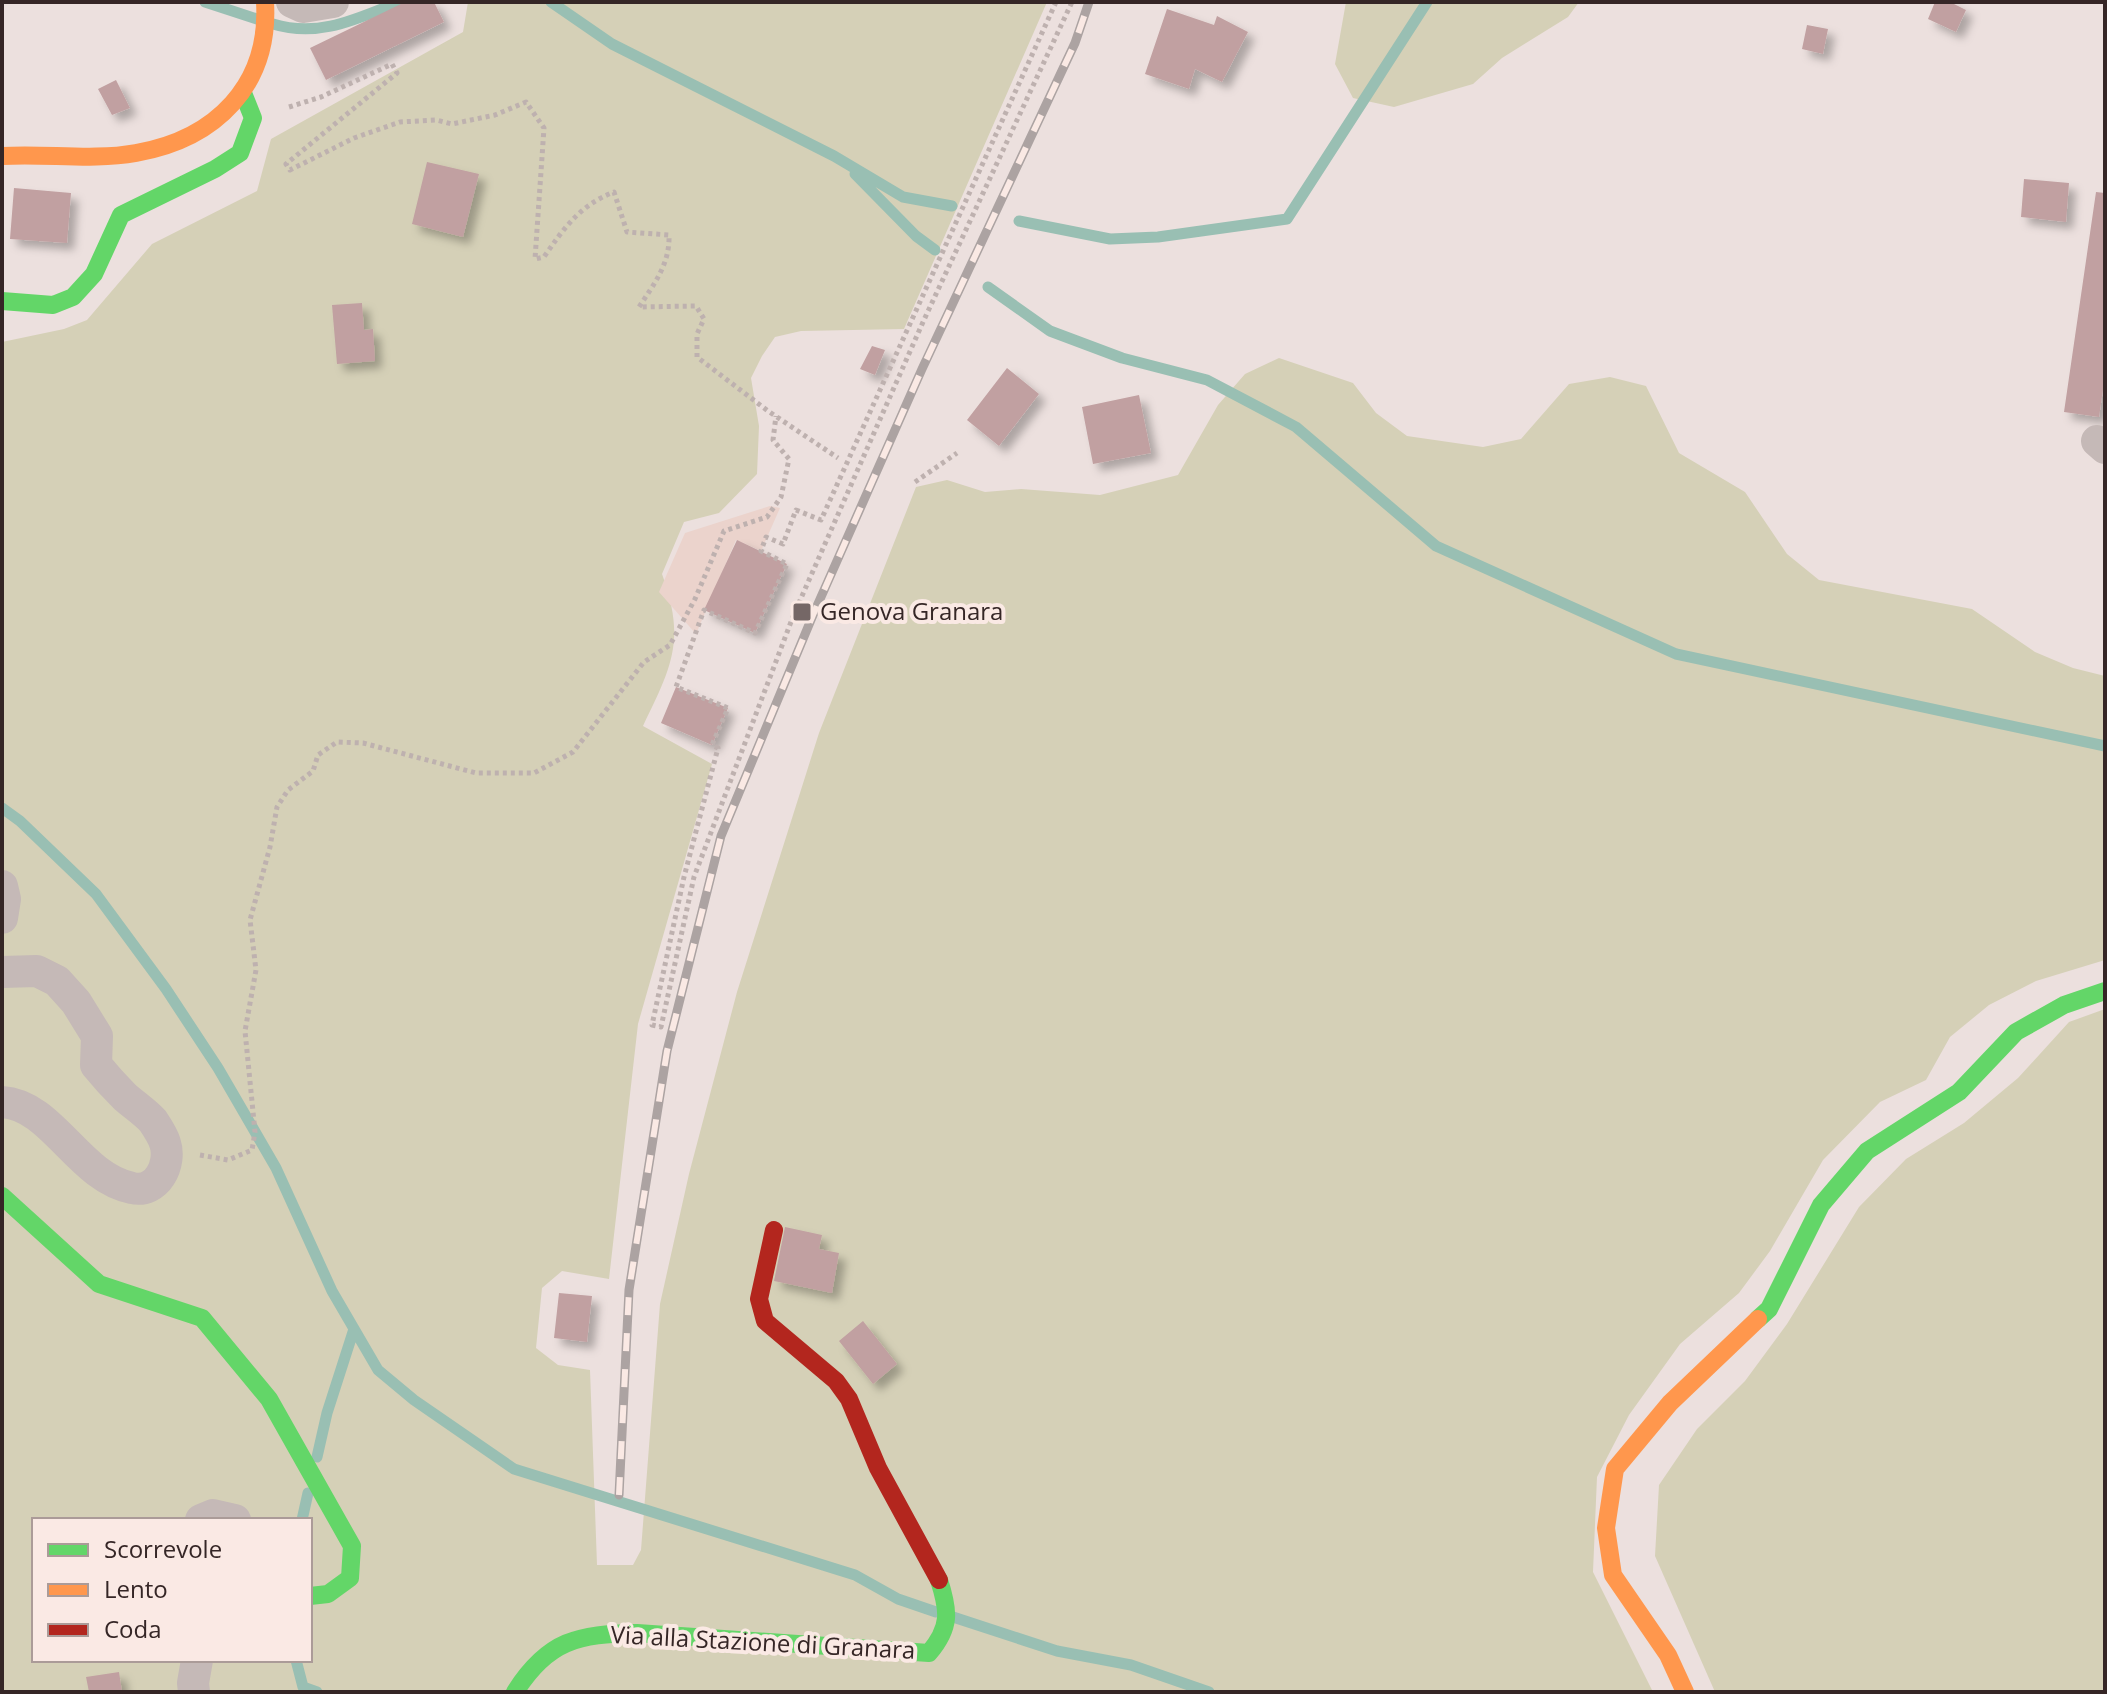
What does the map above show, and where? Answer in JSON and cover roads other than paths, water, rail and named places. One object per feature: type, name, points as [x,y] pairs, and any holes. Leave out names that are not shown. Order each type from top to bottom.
[{"type":"street","points":[[2,156],[104,156],[136,154],[167,146],[221,113],[243,93],[254,74],[274,5],[303,7],[333,2]]},
{"type":"street","points":[[11,306],[53,305],[73,297],[94,274],[121,215],[215,169],[240,153],[253,118],[243,93]]},
{"type":"street","points":[[2,886],[5,899],[2,918]]},
{"type":"street","points":[[2,972],[37,971],[57,981],[76,1002],[97,1036],[96,1065],[124,1096],[152,1120],[165,1143],[166,1157],[156,1184],[145,1189],[132,1188],[111,1180],[90,1166],[41,1117],[13,1103],[2,1102]]},
{"type":"street","points":[[1685,1692],[1668,1655],[1613,1575],[1606,1528],[1615,1469],[1670,1403],[1769,1309],[1821,1205],[1867,1151],[1959,1092],[2016,1032],[2064,1005],[2105,991]]},
{"type":"street","points":[[2,1196],[99,1284],[202,1318],[269,1399],[352,1546],[350,1578],[328,1594],[312,1596]]},
{"type":"street","name":"Via alla Stazione di Granara","points":[[515,1692],[529,1668],[550,1649],[571,1639],[596,1633],[637,1633],[929,1653],[943,1637],[947,1605],[937,1573],[885,1481],[849,1399],[836,1381],[765,1321],[759,1299],[774,1230]]},
{"type":"street","points":[[206,1518],[213,1515],[226,1518]]},
{"type":"street","points":[[194,1692],[197,1662]]},
{"type":"waterway","points":[[205,2],[257,19]]},
{"type":"waterway","points":[[273,24],[290,28],[322,28],[399,2]]},
{"type":"waterway","points":[[551,2],[612,44],[834,156],[903,197],[952,206]]},
{"type":"waterway","points":[[1019,221],[1110,239],[1158,237],[1287,219],[1427,2]]},
{"type":"waterway","points":[[855,174],[916,236],[935,250]]},
{"type":"waterway","points":[[988,287],[1050,331],[1122,358],[1207,380],[1296,427],[1436,546],[1676,654],[2105,746]]},
{"type":"waterway","points":[[2,808],[20,821],[96,894],[166,989],[218,1068],[276,1168],[332,1291],[378,1370],[414,1400],[514,1469],[855,1575],[898,1599],[936,1612]]},
{"type":"waterway","points":[[317,1457],[327,1413],[354,1329]]},
{"type":"waterway","points":[[302,1518],[308,1493]]},
{"type":"waterway","points":[[953,1617],[1057,1651],[1131,1665],[1209,1692]]},
{"type":"waterway","points":[[297,1662],[303,1687],[317,1692]]},
{"type":"railway","points":[[619,1495],[629,1290],[667,1051],[721,836],[813,615],[922,369],[1075,43],[1089,2]]},
{"type":"place","name":"Genova Granara","points":[[802,612]]}]
